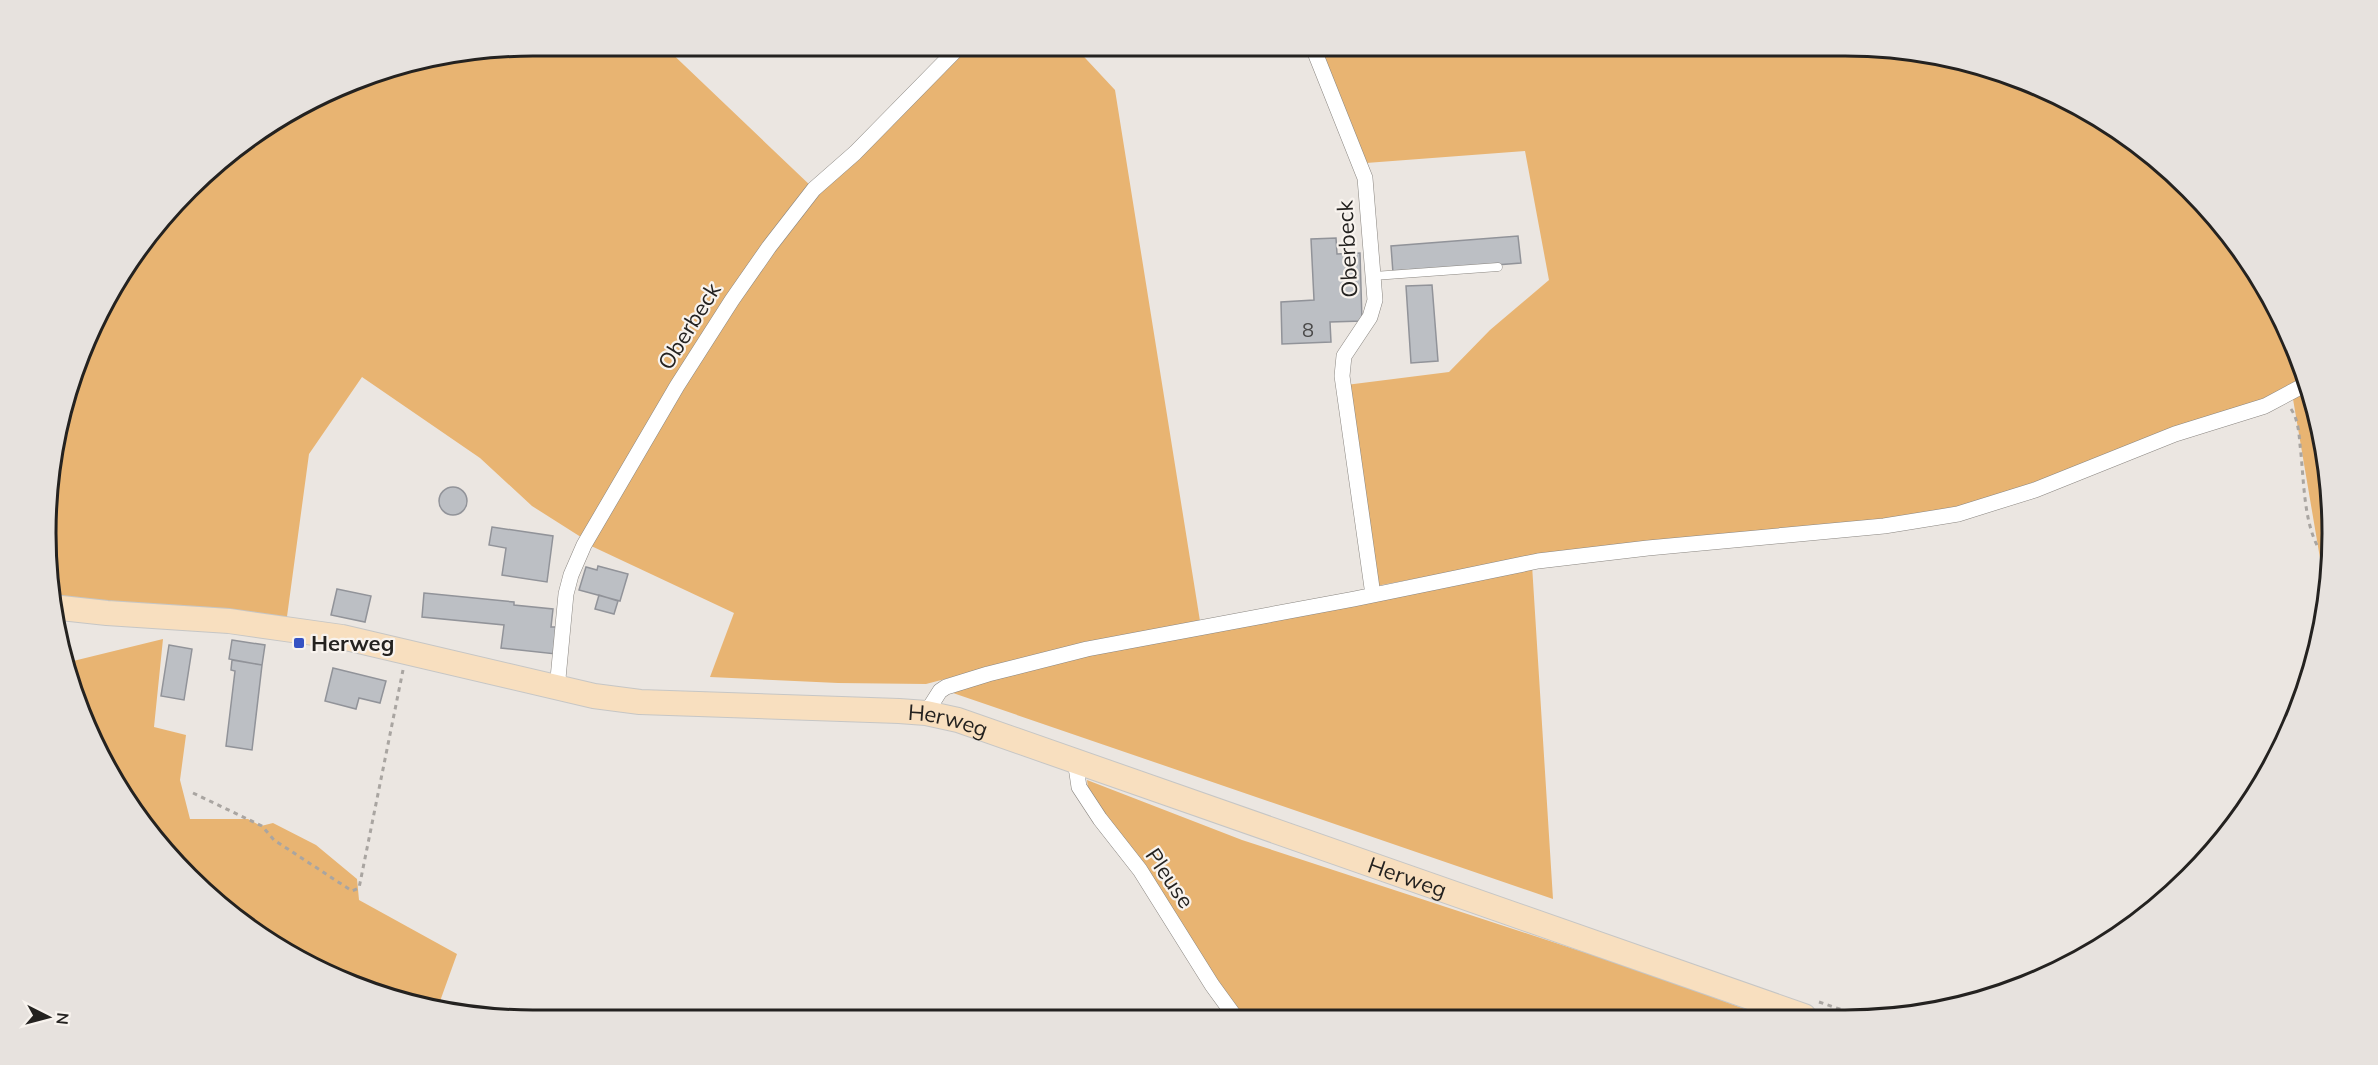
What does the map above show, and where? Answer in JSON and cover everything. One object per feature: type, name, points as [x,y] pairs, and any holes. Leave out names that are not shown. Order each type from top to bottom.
[{"type":"main road","name":"Herweg","points":[[62,608],[274,626],[342,637],[556,689],[640,702],[926,713],[958,720],[1787,1010]]},
{"type":"street","name":"Oberbeck","points":[[556,689],[566,594],[578,555],[713,329],[769,247],[814,189],[855,153],[950,56]]},
{"type":"street","name":"Oberbeck","points":[[1316,56],[1365,178],[1375,300],[1370,317],[1344,356],[1342,376],[1373,595]]},
{"type":"street","points":[[926,713],[940,691],[946,687],[1032,662],[1106,645],[1549,559],[1891,525],[1958,514],[2020,495],[2165,438],[2265,406],[2300,388]]},
{"type":"street","name":"Pleuse","points":[[1075,760],[1079,787],[1140,870],[1230,1010]]},
{"type":"lane","points":[[1374,276],[1498,267]]},
{"type":"path","points":[[2283,397],[2295,415],[2311,535],[2319,549]]},
{"type":"path","points":[[193,793],[262,825],[274,840],[352,891],[359,888],[398,704],[406,651]]},
{"type":"shaded area","points":[[532,56],[675,56],[813,188],[584,539],[532,506],[480,458],[362,377],[309,454],[286,624],[60,597],[56,532],[60,470],[65,439],[81,379],[92,350],[119,294],[136,267],[154,242],[195,195],[242,154],[294,119],[350,92],[409,72],[470,60]]},
{"type":"shaded area","points":[[954,56],[1083,56],[1115,90],[1200,621],[1033,656],[926,684],[838,683],[710,677],[734,613],[587,544],[679,388],[816,191]]},
{"type":"shaded area","points":[[1319,56],[1846,56],[1908,60],[1969,72],[2028,92],[2084,119],[2136,154],[2183,195],[2224,242],[2259,294],[2286,350],[2299,385],[2053,481],[1964,507],[1827,528],[1515,560],[1376,586],[1346,385],[1449,372],[1490,330],[1549,280],[1525,151],[1366,163]]},
{"type":"shaded area","points":[[2301,393],[2313,439],[2321,501],[2321,564],[2293,399]]},
{"type":"shaded area","points":[[1532,565],[1553,899],[953,693],[1032,665]]},
{"type":"shaded area","points":[[163,639],[154,727],[186,735],[180,780],[190,819],[248,819],[261,826],[273,823],[316,845],[357,879],[359,900],[457,954],[440,1000],[379,984],[294,946],[242,911],[195,870],[154,823],[119,771],[92,715],[73,661]]},
{"type":"shaded area","points":[[1087,780],[1242,840],[1647,973],[1748,1010],[1237,1010],[1104,817],[1088,788]]},
{"type":"building","points":[[1518,236],[1521,263],[1393,273],[1391,246]]},
{"type":"building","points":[[1336,238],[1337,254],[1360,253],[1362,321],[1330,322],[1331,342],[1282,344],[1281,302],[1314,300],[1311,239]]},
{"type":"building","points":[[1432,285],[1438,361],[1411,363],[1406,286]]},
{"type":"building","points":[[453,487],[463,491],[467,501],[463,511],[453,515],[443,511],[439,501],[443,491]]},
{"type":"building","points":[[492,527],[553,536],[547,582],[502,575],[506,548],[489,545]]},
{"type":"building","points":[[598,566],[628,574],[620,601],[579,590],[586,567],[597,570]]},
{"type":"building","points":[[337,589],[371,596],[365,622],[331,615]]},
{"type":"building","points":[[424,593],[514,602],[514,605],[553,609],[551,627],[559,627],[556,654],[501,648],[504,625],[422,617]]},
{"type":"building","points":[[599,595],[618,601],[614,614],[595,609]]},
{"type":"building","points":[[232,640],[265,645],[262,665],[229,659]]},
{"type":"building","points":[[169,645],[192,649],[184,700],[161,696]]},
{"type":"building","points":[[232,660],[262,665],[252,750],[226,746],[235,671],[231,670]]},
{"type":"building","points":[[333,668],[386,681],[380,703],[359,698],[356,709],[325,701]]},
{"type":"place","name":"Herweg","points":[[299,643]]}]
